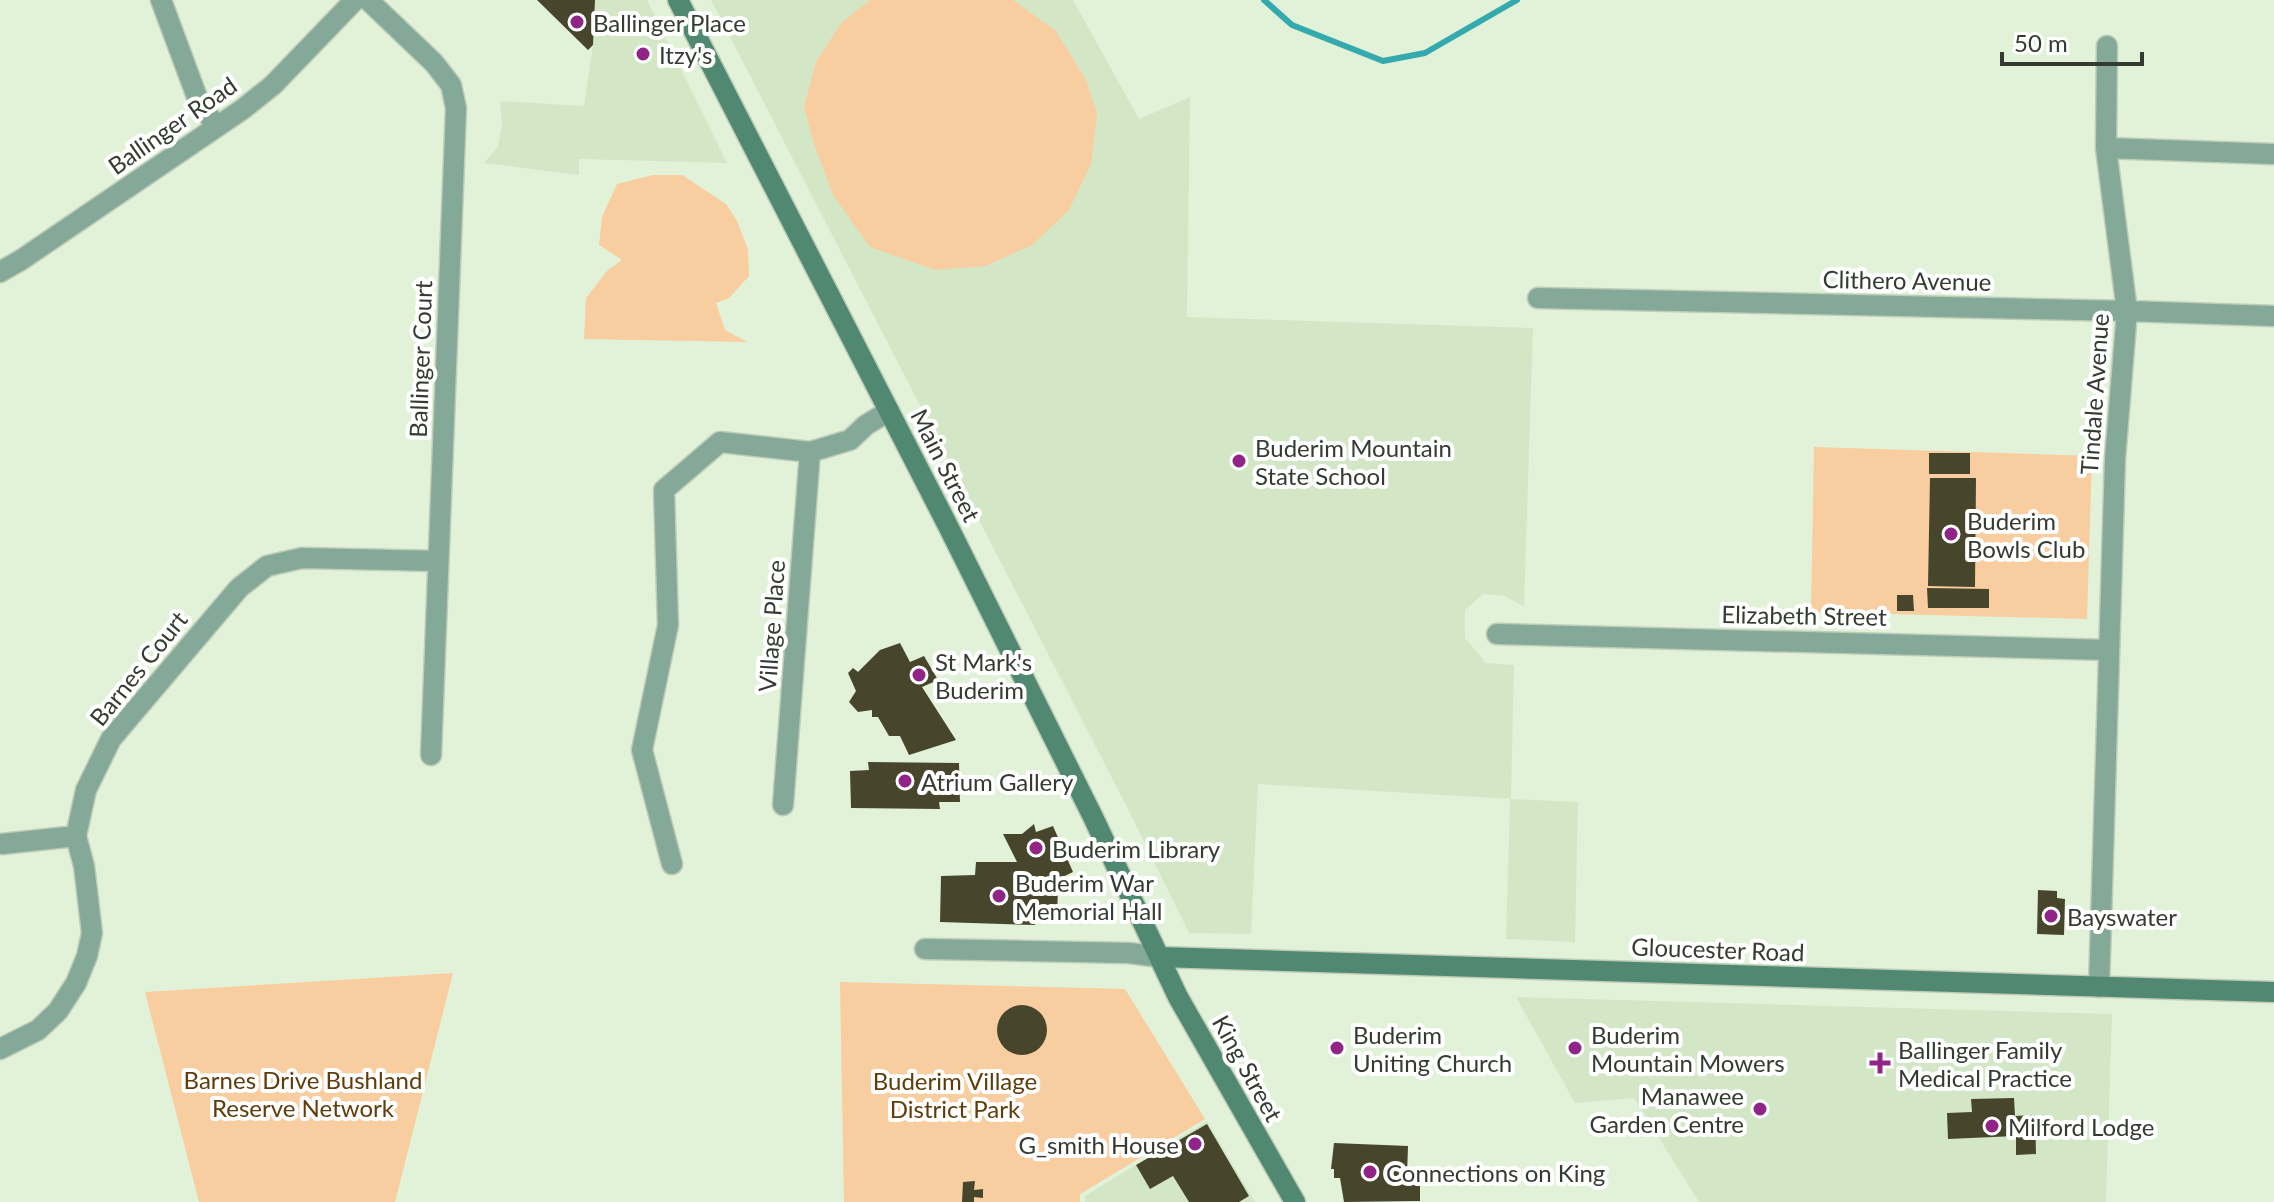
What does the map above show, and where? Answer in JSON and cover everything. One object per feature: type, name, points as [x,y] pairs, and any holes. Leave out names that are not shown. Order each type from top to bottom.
[{"type":"main road","name":"Main Street","points":[[678,0],[889,411],[1160,957]]},
{"type":"main road","name":"Gloucester Road","points":[[1160,957],[2274,992]]},
{"type":"main road","name":"King Street","points":[[1160,957],[1178,997],[1295,1202]]},
{"type":"street","points":[[161,0],[197,97],[216,127]]},
{"type":"street","name":"Ballinger Road","points":[[0,272],[216,127],[273,85],[355,0]]},
{"type":"street","name":"Ballinger Court","points":[[368,0],[434,63],[451,85],[456,108],[431,755]]},
{"type":"street","name":"Tindale Avenue","points":[[2099,987],[2115,459],[2127,311],[2106,148],[2107,46]]},
{"type":"street","points":[[2106,148],[2274,154]]},
{"type":"street","name":"Clithero Avenue","points":[[1538,298],[2274,316]]},
{"type":"street","points":[[672,864],[642,750],[668,625],[664,490],[720,442],[810,452],[850,440],[866,425],[889,411]]},
{"type":"street","name":"Village Place","points":[[783,805],[810,452]]},
{"type":"street","name":"Barnes Court","points":[[0,1049],[38,1030],[58,1011],[76,983],[87,956],[92,933],[84,866],[76,836],[86,790],[111,739],[239,588],[267,566],[302,558],[438,561]]},
{"type":"street","name":"Elizabeth Street","points":[[1497,634],[2109,650]]},
{"type":"street","points":[[2,844],[76,836]]},
{"type":"street","points":[[925,949],[1129,953],[1160,957]]},
{"type":"shaded area","points":[[595,0],[647,0],[727,163],[579,159],[579,175],[484,163],[498,147],[502,124],[500,101],[584,106],[593,45]]},
{"type":"shaded area","name":"Buderim Mountain State School","points":[[711,0],[1073,0],[1139,119],[1190,97],[1187,317],[1533,328],[1524,606],[1504,596],[1483,594],[1465,610],[1465,638],[1486,663],[1514,665],[1511,799],[1578,802],[1575,942],[1506,939],[1510,799],[1258,784],[1251,934],[1189,933]]},
{"type":"shaded area","points":[[1516,997],[2112,1014],[2106,1202],[1699,1202],[1634,1098],[1575,1103]]},
{"type":"shaded area","name":"G_smith House","points":[[1207,1121],[1255,1202],[1085,1202],[1085,1196]]},
{"type":"green space","points":[[870,0],[1013,0],[1056,31],[1086,80],[1097,113],[1091,164],[1069,210],[1032,245],[985,266],[935,270],[870,247],[833,195],[804,107],[816,62],[841,23]]},
{"type":"green space","points":[[653,175],[682,175],[726,204],[737,221],[748,250],[749,276],[729,298],[716,303],[725,330],[747,342],[584,339],[586,298],[607,271],[622,260],[599,245],[602,217],[617,184]]},
{"type":"green space","name":"Buderim Bowls Club","points":[[1814,447],[2092,456],[2087,619],[1811,612]]},
{"type":"green space","name":"Barnes Drive Bushland Reserve Network","points":[[453,973],[395,1202],[199,1202],[145,992]]},
{"type":"green space","name":"Buderim Village District Park","points":[[840,982],[1125,989],[1205,1119],[1080,1194],[1080,1202],[844,1202]]},
{"type":"building","name":"Ballinger Place","points":[[537,0],[595,0],[593,45],[588,50]]},
{"type":"building","points":[[1929,453],[1970,453],[1970,474],[1929,474]]},
{"type":"building","points":[[1930,478],[1976,478],[1975,587],[1928,586]]},
{"type":"building","points":[[1927,588],[1989,589],[1989,608],[1928,608]]},
{"type":"building","points":[[1897,595],[1913,595],[1914,611],[1897,611]]},
{"type":"building","name":"St Mark's Buderim","points":[[900,643],[910,662],[924,656],[938,680],[922,687],[956,740],[909,755],[900,736],[889,736],[878,717],[872,717],[872,710],[858,712],[849,702],[856,691],[848,673],[853,668],[858,672],[880,650]]},
{"type":"building","name":"Atrium Gallery","points":[[868,762],[959,763],[960,802],[939,802],[940,809],[851,808],[850,771],[869,770]]},
{"type":"building","name":"Buderim War Memorial Hall","points":[[1034,824],[1036,832],[1053,826],[1073,872],[1037,886],[1058,887],[1057,916],[1035,916],[1035,925],[940,922],[941,876],[975,875],[976,862],[1017,862],[1003,834],[1022,834]]},
{"type":"building","name":"Bayswater","points":[[2038,890],[2057,891],[2057,898],[2065,899],[2064,935],[2037,934]]},
{"type":"building","points":[[1022,1005],[1039,1013],[1047,1030],[1039,1047],[1022,1055],[1005,1047],[997,1030],[1005,1013]]},
{"type":"building","name":"Milford Lodge","points":[[2014,1098],[2015,1116],[2035,1115],[2036,1154],[2016,1155],[2016,1136],[1948,1139],[1947,1113],[1972,1112],[1971,1099]]},
{"type":"building","name":"G_smith House","points":[[1207,1124],[1249,1196],[1239,1202],[1189,1202],[1173,1176],[1150,1189],[1136,1165]]},
{"type":"building","name":"Connections on King","points":[[1334,1143],[1408,1146],[1407,1176],[1420,1176],[1420,1201],[1344,1202],[1340,1178],[1334,1178],[1334,1169],[1331,1169]]},
{"type":"building","points":[[975,1181],[974,1190],[983,1189],[983,1198],[974,1197],[974,1202],[962,1202],[963,1182]]},
{"type":"waterway","points":[[1264,0],[1292,25],[1383,61],[1425,53],[1517,0]]},
{"type":"place","name":"Ballinger Place","points":[[577,22]]},
{"type":"place","name":"Itzy's","points":[[643,54]]},
{"type":"place","name":"Buderim Mountain State School","points":[[1239,461]]},
{"type":"place","name":"Buderim Bowls Club","points":[[1951,534]]},
{"type":"place","name":"St Mark's Buderim","points":[[919,675]]},
{"type":"place","name":"Atrium Gallery","points":[[905,781]]},
{"type":"place","name":"Buderim Library","points":[[1036,848]]},
{"type":"place","name":"Buderim War Memorial Hall","points":[[999,896]]},
{"type":"place","name":"Bayswater","points":[[2051,916]]},
{"type":"place","name":"Buderim Uniting Church","points":[[1337,1048]]},
{"type":"place","name":"Buderim Mountain Mowers","points":[[1575,1048]]},
{"type":"place","name":"Ballinger Family Medical Practice","points":[[1880,1063]]},
{"type":"place","name":"Manawee Garden Centre","points":[[1760,1109]]},
{"type":"place","name":"Milford Lodge","points":[[1992,1126]]},
{"type":"place","name":"G_smith House","points":[[1195,1144]]},
{"type":"place","name":"Connections on King","points":[[1370,1172]]}]
